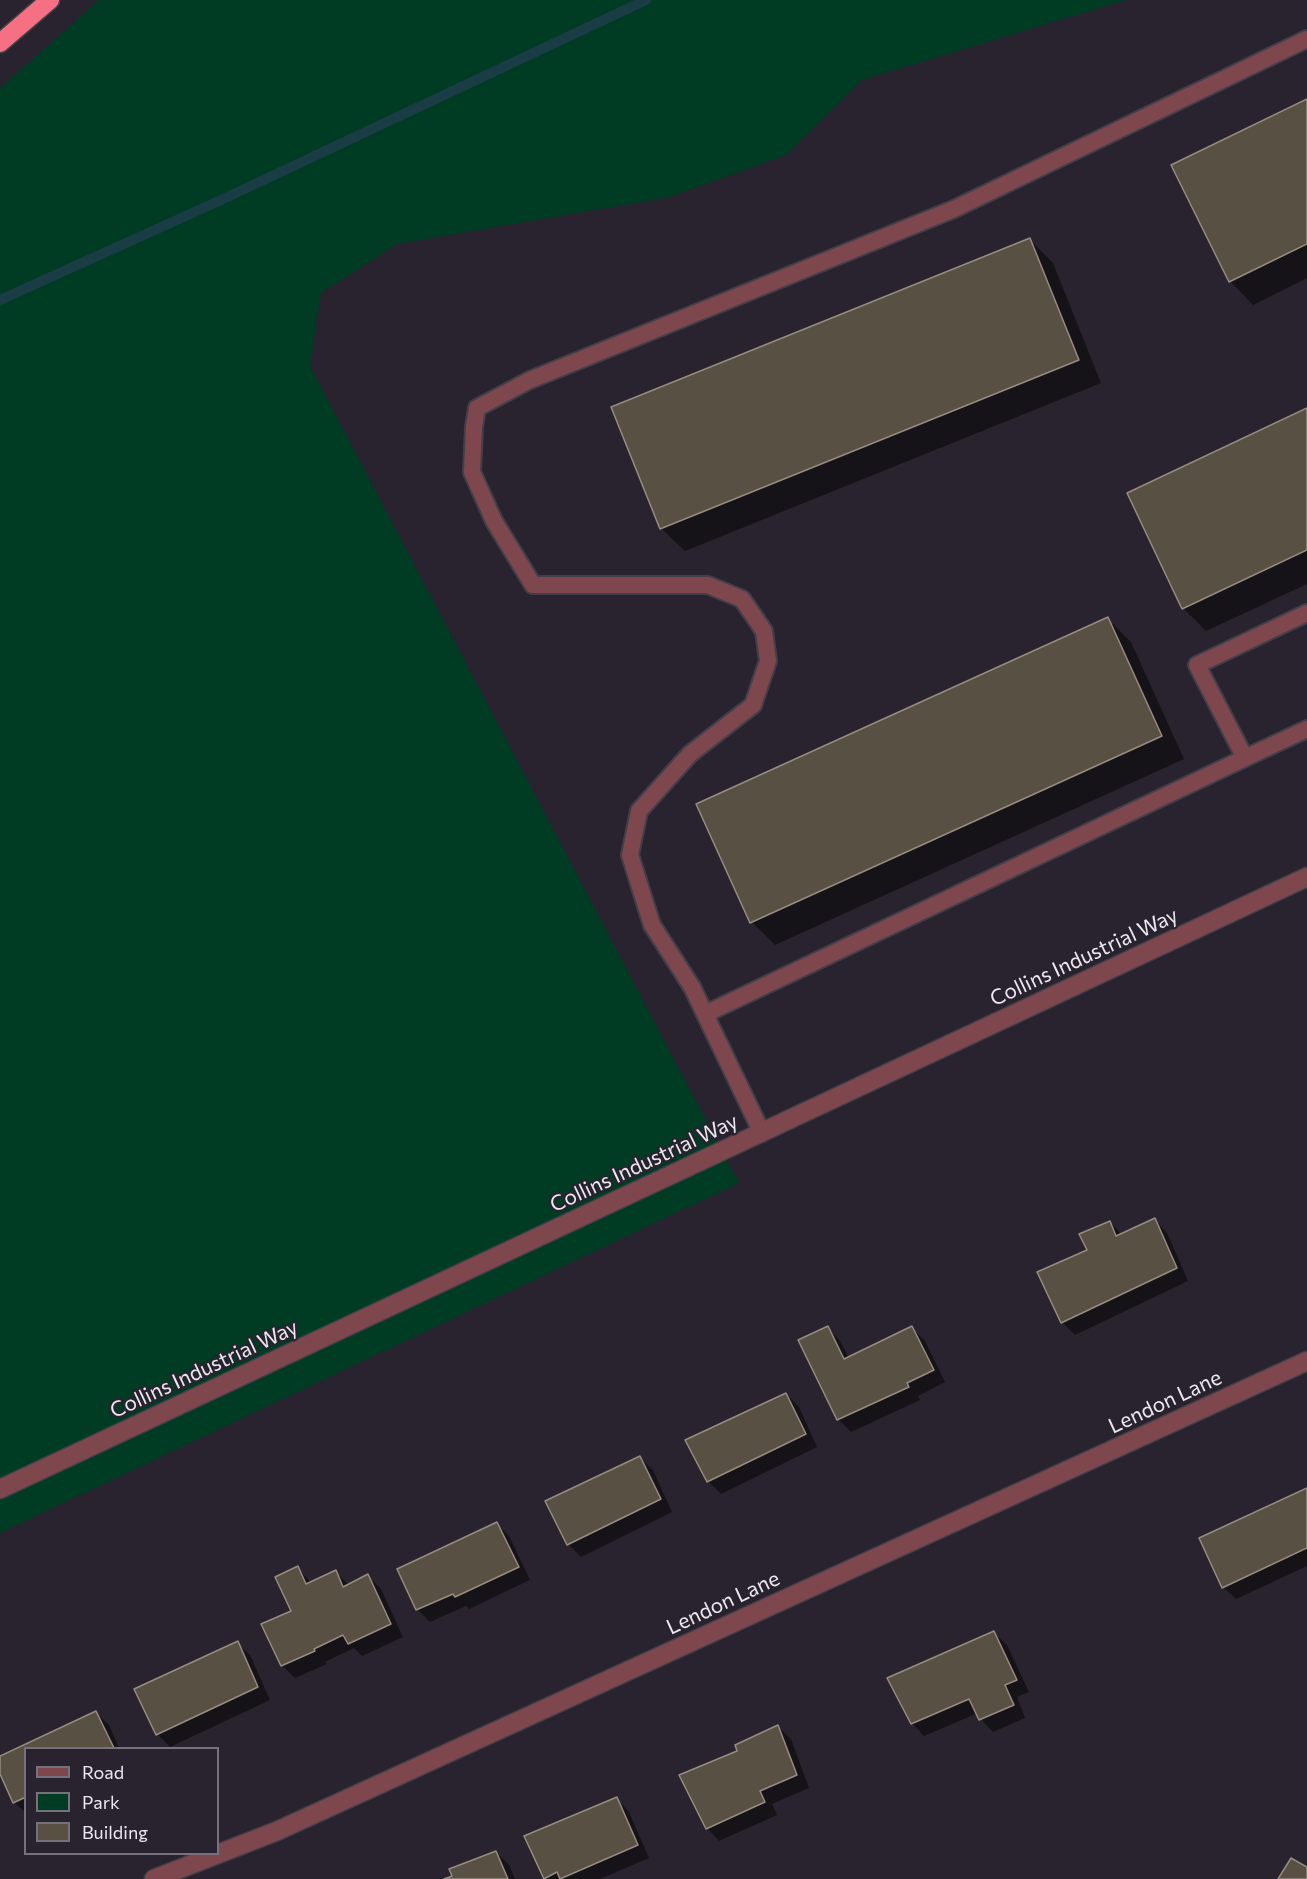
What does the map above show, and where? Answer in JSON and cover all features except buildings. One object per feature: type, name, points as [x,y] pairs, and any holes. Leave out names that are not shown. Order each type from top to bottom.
[{"type":"highway","points":[[0,43],[50,0]]},
{"type":"street","name":"Collins Industrial Way","points":[[0,1490],[1307,877]]},
{"type":"street","name":"Lendon Lane","points":[[219,1854],[277,1831],[1307,1361]]},
{"type":"street","name":"Lendon Lane","points":[[154,1879],[216,1855]]},
{"type":"lane","points":[[762,1133],[692,987],[652,925],[630,855],[639,811],[690,754],[753,705],[768,661],[764,631],[742,599],[708,585],[532,585],[499,530],[472,472],[477,408],[530,381],[954,209],[1307,39]]},
{"type":"lane","points":[[1245,758],[1197,665],[1307,613]]},
{"type":"lane","points":[[705,1014],[1307,729]]},
{"type":"green space","points":[[99,0],[1126,0],[862,80],[786,155],[670,197],[397,244],[321,293],[310,366],[739,1183],[0,1533],[0,88]]},
{"type":"waterway","points":[[0,300],[221,200],[646,0]]}]
